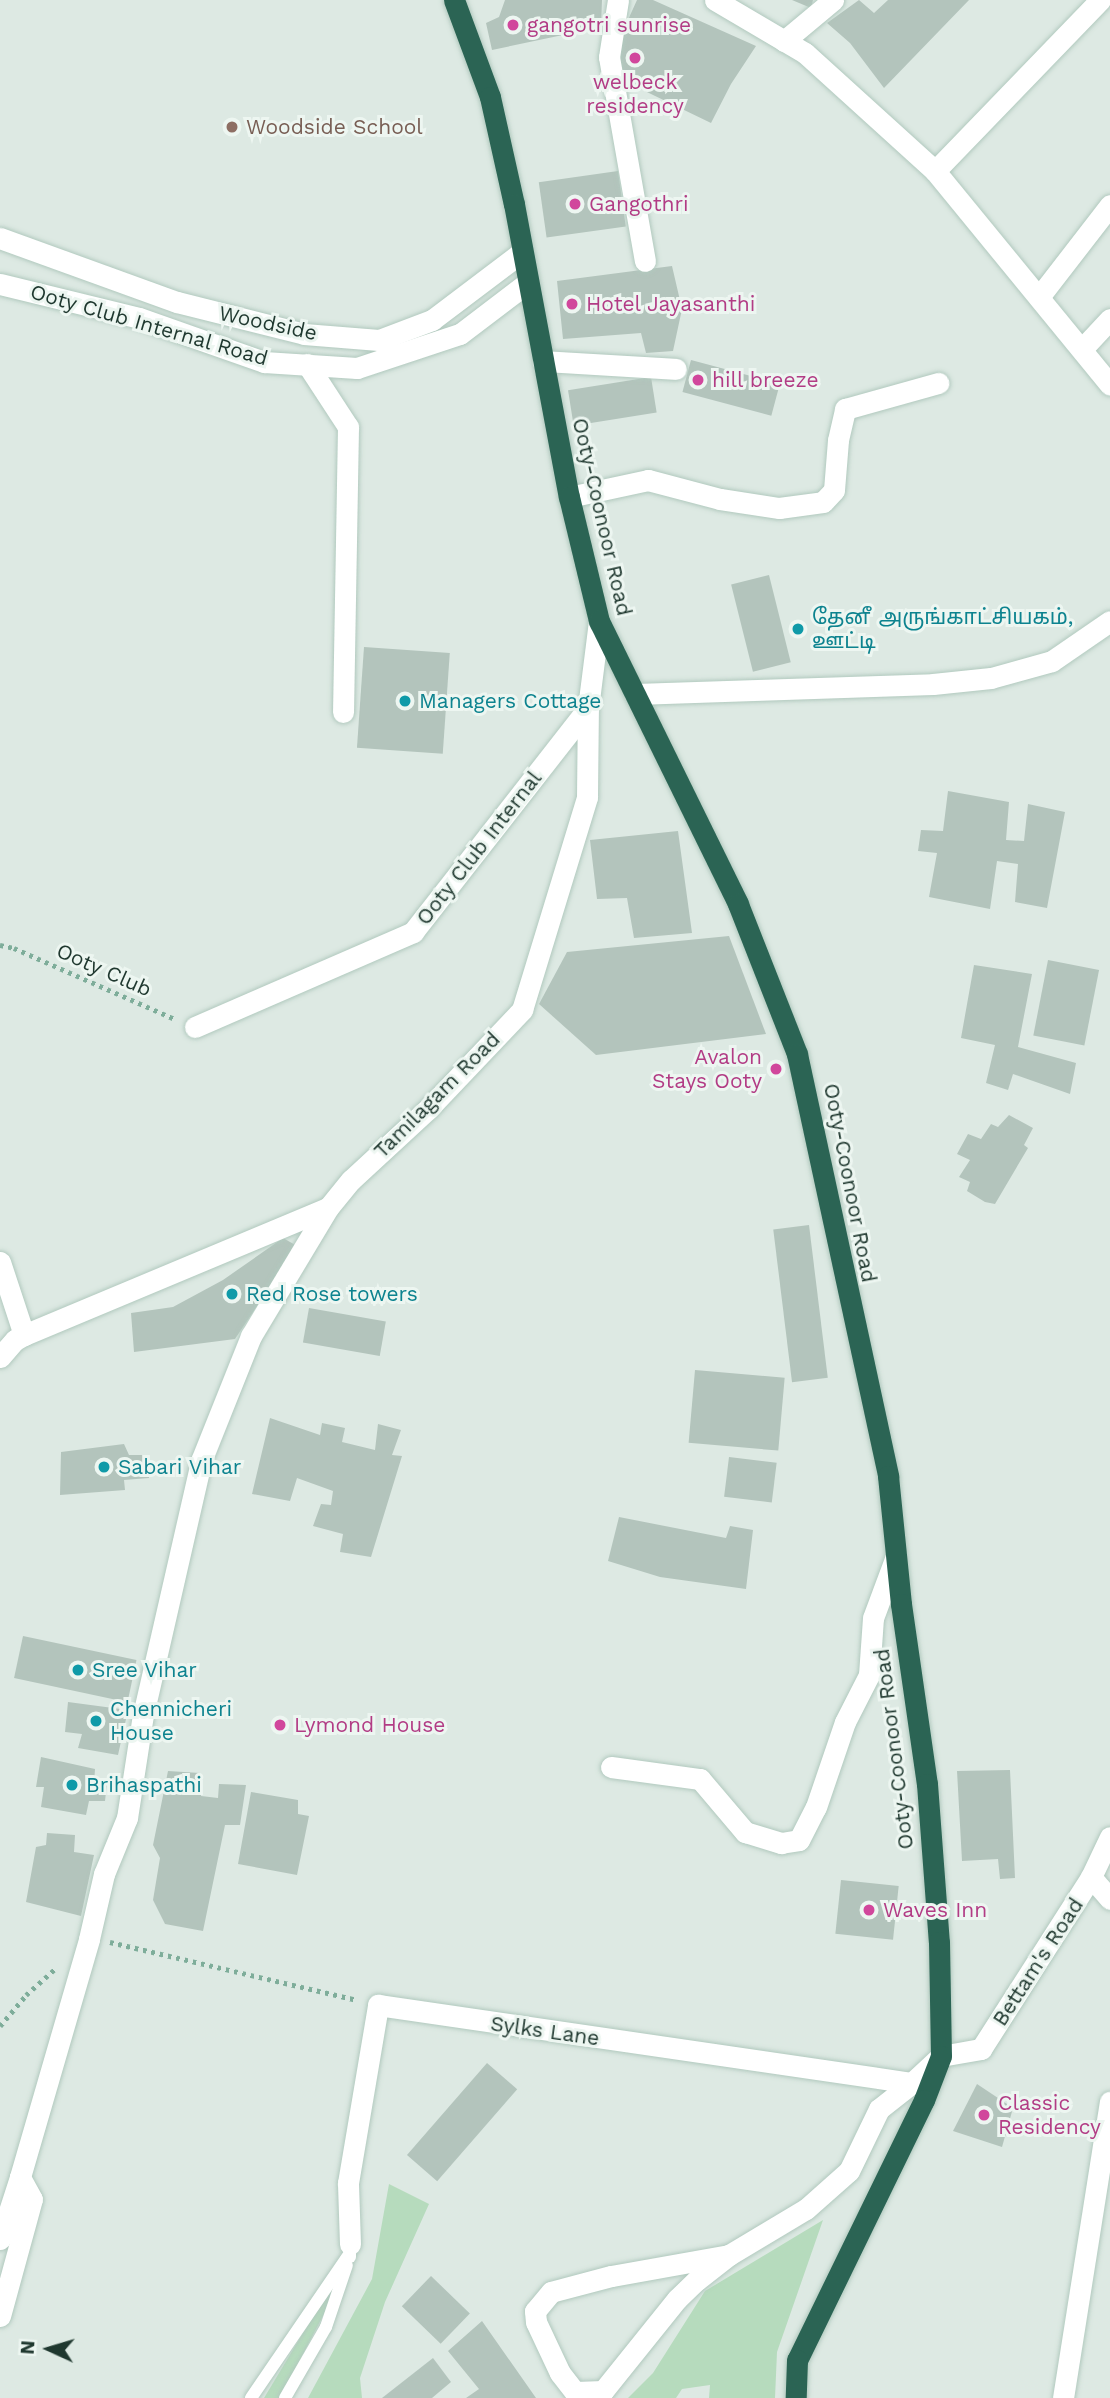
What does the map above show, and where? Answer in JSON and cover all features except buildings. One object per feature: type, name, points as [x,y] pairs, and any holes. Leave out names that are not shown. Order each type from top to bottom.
[{"type":"highway","name":"Ooty-Coonoor Road","points":[[454,0],[490,97],[569,497],[598,621],[738,904],[797,1054],[888,1476],[896,1556],[927,1784],[939,1942],[941,2056],[924,2100],[797,2360],[796,2398]]},
{"type":"street","points":[[618,0],[609,57],[645,261]]},
{"type":"street","points":[[715,0],[805,54],[934,172],[1110,385]]},
{"type":"street","points":[[783,41],[833,0]]},
{"type":"street","points":[[934,172],[1100,0]]},
{"type":"street","points":[[1039,297],[1110,205]]},
{"type":"street","name":"Woodside","points":[[0,237],[177,302],[304,334],[379,340],[432,320],[522,253]]},
{"type":"street","name":"Ooty Club Internal Road","points":[[0,284],[139,318],[264,362],[357,368],[460,334],[527,283]]},
{"type":"street","points":[[1082,349],[1110,319]]},
{"type":"street","points":[[542,361],[676,369]]},
{"type":"street","points":[[307,365],[348,427],[343,712]]},
{"type":"street","points":[[569,497],[648,480],[720,499],[779,508],[823,502],[834,490],[838,440],[845,409],[938,383]]},
{"type":"street","name":"Tamilagam Road","points":[[0,1357],[15,1340],[24,1335],[328,1208],[351,1181],[428,1109],[522,1010],[587,797],[588,708],[598,621]]},
{"type":"street","points":[[635,694],[933,684],[991,678],[1052,661],[1110,621]]},
{"type":"street","name":"Ooty Club Internal","points":[[195,1027],[413,932],[588,708]]},
{"type":"street","points":[[0,2239],[89,1939],[104,1874],[127,1818],[143,1715],[201,1461],[251,1336],[328,1208]]},
{"type":"street","points":[[0,1262],[24,1335]]},
{"type":"street","points":[[611,1767],[700,1779],[745,1832],[781,1843],[799,1840],[816,1807],[845,1722],[869,1675],[873,1618],[896,1556]]},
{"type":"street","name":"Bettam's Road","points":[[941,2056],[981,2049],[1091,1877],[1110,1836]]},
{"type":"street","points":[[1091,1877],[1110,1899]]},
{"type":"street","points":[[350,2250],[348,2183],[378,2005]]},
{"type":"street","name":"Sylks Lane","points":[[378,2005],[912,2084]]},
{"type":"street","points":[[729,2255],[611,2276],[551,2291],[535,2311],[536,2322],[560,2373],[575,2392],[603,2390],[677,2300],[729,2255],[806,2209],[849,2171],[879,2109],[912,2084],[941,2056]]},
{"type":"street","points":[[1063,2398],[1110,2102]]},
{"type":"street","points":[[0,2316],[32,2199],[20,2177]]},
{"type":"lane","points":[[251,2398],[350,2250]]},
{"type":"lane","points":[[285,2398],[326,2327],[350,2250]]},
{"type":"path","name":"Ooty Club","points":[[0,945],[14,948],[195,1027]]},
{"type":"path","points":[[0,2025],[26,1995],[89,1939],[149,1949],[378,2005]]},
{"type":"green space","points":[[389,2184],[429,2204],[385,2302],[360,2378],[362,2398],[308,2398],[372,2279]]},
{"type":"green space","points":[[823,2220],[777,2352],[775,2398],[709,2398],[710,2385],[682,2389],[676,2398],[628,2398],[653,2373],[705,2291]]},
{"type":"green space","points":[[336,2278],[338,2287],[280,2398],[264,2398]]},
{"type":"place","name":"gangotri sunrise","points":[[513,25]]},
{"type":"place","name":"welbeck residency","points":[[635,58]]},
{"type":"place","name":"Woodside School","points":[[232,127]]},
{"type":"place","name":"Gangothri","points":[[575,204]]},
{"type":"place","name":"Hotel Jayasanthi","points":[[572,304]]},
{"type":"place","name":"hill breeze","points":[[698,380]]},
{"type":"place","name":"தேனீ அருங்காட்சியகம், ஊட்டி","points":[[798,629]]},
{"type":"place","name":"Managers Cottage","points":[[405,701]]},
{"type":"place","name":"Avalon Stays Ooty","points":[[776,1069]]},
{"type":"place","name":"Red Rose towers","points":[[232,1294]]},
{"type":"place","name":"Sabari Vihar","points":[[104,1467]]},
{"type":"place","name":"Sree Vihar","points":[[78,1670]]},
{"type":"place","name":"Chennicheri House","points":[[96,1721]]},
{"type":"place","name":"Lymond House","points":[[280,1725]]},
{"type":"place","name":"Brihaspathi","points":[[72,1785]]},
{"type":"place","name":"Waves Inn","points":[[869,1910]]},
{"type":"place","name":"Classic Residency","points":[[984,2115]]}]
